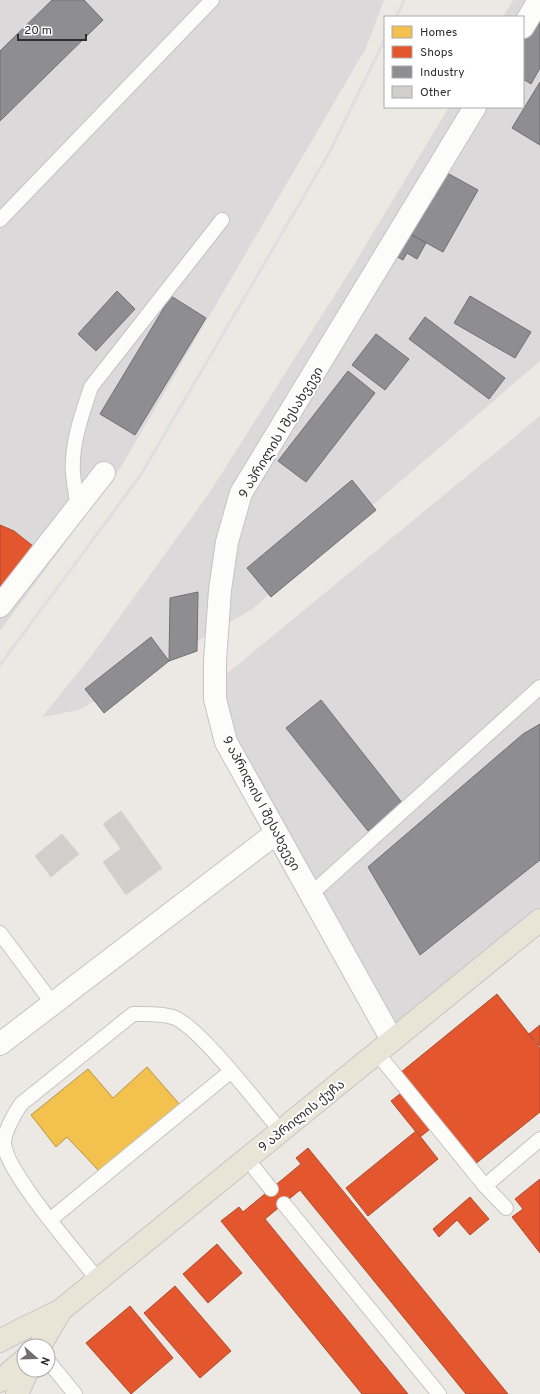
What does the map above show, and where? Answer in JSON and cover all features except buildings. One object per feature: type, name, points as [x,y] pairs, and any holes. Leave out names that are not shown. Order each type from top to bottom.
[{"type":"main road","name":"9 აპრილის ქუჩა","points":[[61,1310],[540,920]]},
{"type":"main road","points":[[0,1341],[9,1331],[41,1321],[61,1310]]},
{"type":"main road","points":[[45,1338],[61,1310]]},
{"type":"main road","points":[[0,1381],[16,1367]]},
{"type":"main road","points":[[17,1394],[24,1378]]},
{"type":"street","points":[[524,25],[539,0]]},
{"type":"street","name":"9 აპრილის I შესახვევი","points":[[385,1047],[311,894],[226,742],[215,699],[215,661],[220,590],[227,542],[241,493],[474,108]]},
{"type":"street","points":[[0,606],[104,472]]},
{"type":"street","points":[[0,1044],[276,833]]},
{"type":"lane","points":[[0,220],[212,0]]},
{"type":"lane","points":[[78,507],[73,472],[75,444],[81,417],[91,387],[222,220]]},
{"type":"lane","points":[[311,894],[540,687]]},
{"type":"lane","points":[[0,933],[53,1004]]},
{"type":"lane","points":[[98,1280],[28,1190],[10,1162],[4,1142],[11,1122],[21,1104],[133,1014],[151,1013],[174,1018],[197,1034],[281,1131]]},
{"type":"lane","points":[[385,1047],[485,1186],[506,1208]]},
{"type":"lane","points":[[51,1219],[230,1072]]},
{"type":"lane","points":[[485,1186],[540,1139]]},
{"type":"lane","points":[[247,1159],[271,1189]]},
{"type":"lane","points":[[284,1204],[439,1394]]},
{"type":"lane","points":[[9,1331],[21,1338]]},
{"type":"lane","points":[[56,1371],[74,1394]]},
{"type":"shaded area","points":[[0,0],[384,0],[366,48],[121,467],[0,631]]},
{"type":"shaded area","points":[[513,0],[540,0],[540,361],[251,610],[79,710],[42,717],[92,655],[208,495],[355,263],[448,108],[524,108],[524,16],[504,16]]},
{"type":"shaded area","points":[[540,416],[540,920],[392,1040],[275,836],[213,685]]},
{"type":"railway","points":[[396,16],[404,0]]},
{"type":"railway","points":[[0,665],[140,476],[329,153],[384,41]]}]
